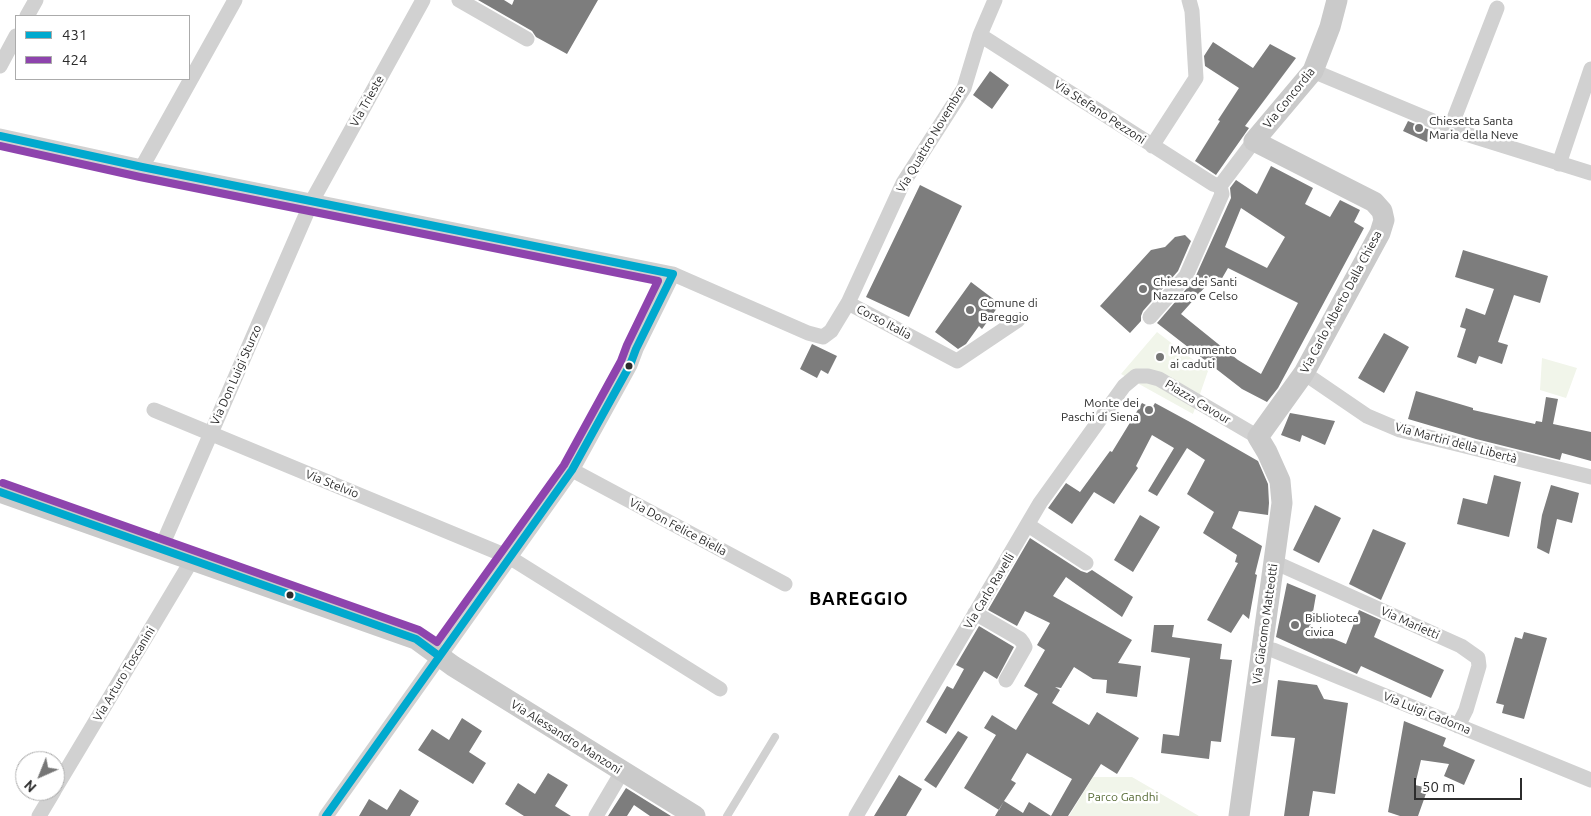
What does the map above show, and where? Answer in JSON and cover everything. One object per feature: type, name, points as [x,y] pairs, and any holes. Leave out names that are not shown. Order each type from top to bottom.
[{"type":"street","points":[[28,15],[36,0]]},
{"type":"street","points":[[142,167],[235,0]]},
{"type":"street","name":"Via Trieste","points":[[312,201],[423,0]]},
{"type":"street","points":[[459,0],[527,39]]},
{"type":"street","points":[[1152,146],[1196,78],[1192,10],[1189,0]]},
{"type":"street","name":"Via Concordia","points":[[1220,186],[1254,141],[1313,71],[1330,27],[1337,0]]},
{"type":"street","name":"Via Quattro Novembre","points":[[848,303],[902,183],[964,88],[989,2]]},
{"type":"street","points":[[1450,129],[1497,8]]},
{"type":"street","name":"Via Stefano Pezzoni","points":[[980,35],[1152,146],[1213,184],[1220,186]]},
{"type":"street","points":[[0,66],[15,38]]},
{"type":"street","points":[[1559,164],[1591,69]]},
{"type":"street","points":[[1313,71],[1450,129],[1591,173]]},
{"type":"street","points":[[0,136],[142,167],[672,274],[636,348],[630,365],[572,470],[326,816]]},
{"type":"street","name":"Via Carlo Alberto Dalla Chiesa","points":[[1254,141],[1374,202],[1382,211],[1384,220],[1380,233],[1304,373],[1273,407],[1258,437]]},
{"type":"street","points":[[1150,317],[1186,276],[1222,194],[1220,186]]},
{"type":"street","name":"Via Don Luigi Sturzo","points":[[161,548],[312,201]]},
{"type":"street","name":"Corso Italia","points":[[672,274],[808,333],[823,337],[831,331],[848,303],[957,361],[1018,320]]},
{"type":"street","name":"Via Carlo Ravelli","points":[[856,816],[1040,503],[1132,374],[1146,364]]},
{"type":"street","name":"Via Martiri della Libertà","points":[[1304,373],[1368,416],[1400,430],[1591,477]]},
{"type":"street","name":"Piazza Cavour","points":[[1132,374],[1159,379],[1233,417],[1258,437]]},
{"type":"street","name":"Via Stelvio","points":[[154,410],[509,557],[720,689]]},
{"type":"street","name":"Via Giacomo Matteotti","points":[[1239,816],[1282,503],[1280,481],[1258,437]]},
{"type":"street","name":"Via Don Felice Biella","points":[[572,470],[785,584]]},
{"type":"street","name":"Via Alessandro Manzoni","points":[[0,492],[416,640],[694,816]]},
{"type":"street","points":[[1028,525],[1086,563]]},
{"type":"street","name":"Via Arturo Toscanini","points":[[65,772],[192,560]]},
{"type":"street","name":"Via Marietti","points":[[1274,562],[1461,646],[1478,658],[1479,666],[1466,710],[1458,726]]},
{"type":"street","points":[[975,613],[1024,642],[1025,647],[1006,680]]},
{"type":"street","name":"Via Luigi Cadorna","points":[[1262,650],[1273,650],[1591,780]]},
{"type":"street","points":[[596,816],[622,772]]},
{"type":"street","name":"Via Arturo Toscanini","points":[[39,816],[48,801]]},
{"type":"lane","points":[[727,816],[775,736]]},
{"type":"green space","points":[[1157,332],[1208,371],[1193,414],[1121,374]]},
{"type":"green space","points":[[1542,358],[1577,368],[1566,398],[1540,390]]},
{"type":"green space","name":"Parco Gandhi","points":[[1093,777],[1132,777],[1199,816],[1069,816]]},
{"type":"building","points":[[478,0],[504,0],[512,5],[514,0],[598,0],[567,54],[536,37],[532,31]]},
{"type":"building","points":[[1213,42],[1253,68],[1270,44],[1296,58],[1245,126],[1249,128],[1216,175],[1195,161],[1239,88],[1205,66],[1204,56]]},
{"type":"building","points":[[990,71],[1009,85],[992,109],[973,95]]},
{"type":"building","name":"Chiesetta Santa Maria della Neve","points":[[1408,121],[1432,131],[1427,142],[1403,131]]},
{"type":"building","points":[[1271,166],[1313,188],[1305,204],[1330,217],[1340,200],[1360,210],[1354,222],[1364,228],[1278,388],[1267,402],[1242,389],[1157,323],[1194,280],[1231,198],[1230,188],[1236,180],[1257,194]],"holes":[[[1241,208],[1285,237],[1267,268],[1225,247]],[[1228,268],[1298,303],[1261,374],[1238,360],[1181,314],[1214,277],[1221,280]]]},
{"type":"building","points":[[920,185],[962,206],[909,317],[866,297]]},
{"type":"building","name":"Chiesa dei Santi Nazzaro e Celso","points":[[1185,235],[1191,241],[1178,271],[1143,311],[1141,321],[1130,333],[1100,306],[1151,250],[1165,247],[1175,237]]},
{"type":"building","points":[[1463,250],[1548,276],[1540,303],[1514,295],[1498,342],[1508,345],[1502,364],[1479,356],[1476,364],[1457,357],[1466,329],[1460,327],[1466,308],[1485,315],[1494,289],[1455,277]]},
{"type":"building","points":[[971,282],[1000,304],[982,329],[979,326],[966,344],[958,349],[935,332]]},
{"type":"building","points":[[1384,333],[1409,347],[1384,393],[1358,378]]},
{"type":"building","points":[[812,344],[837,356],[828,374],[821,370],[817,378],[800,369]]},
{"type":"building","points":[[1416,391],[1473,408],[1473,410],[1535,424],[1536,421],[1542,422],[1546,397],[1558,399],[1553,424],[1591,432],[1591,461],[1562,453],[1560,460],[1476,439],[1408,419]]},
{"type":"building","points":[[1142,403],[1152,408],[1155,403],[1258,461],[1268,484],[1268,515],[1239,511],[1232,528],[1262,546],[1255,574],[1257,575],[1249,619],[1243,614],[1231,633],[1207,620],[1238,563],[1235,562],[1237,555],[1203,533],[1214,512],[1187,494],[1205,460],[1187,448],[1157,496],[1148,491],[1174,448],[1152,435],[1136,466],[1138,468],[1114,504],[1094,492],[1072,524],[1048,508],[1066,483],[1080,492],[1110,451],[1112,452]]},
{"type":"building","points":[[1290,413],[1335,421],[1325,445],[1302,435],[1300,442],[1281,435]]},
{"type":"building","points":[[1494,475],[1521,482],[1509,537],[1457,524],[1463,498],[1487,504]]},
{"type":"building","points":[[1551,485],[1579,493],[1572,523],[1557,519],[1549,554],[1537,548],[1542,515]]},
{"type":"building","points":[[1315,505],[1341,518],[1319,563],[1293,550]]},
{"type":"building","points":[[1140,515],[1160,527],[1133,572],[1114,560]]},
{"type":"building","points":[[1373,529],[1406,543],[1381,600],[1349,584]]},
{"type":"building","points":[[1030,538],[1081,571],[1087,573],[1092,570],[1133,597],[1122,617],[1066,577],[1053,596],[1132,640],[1118,663],[1141,666],[1137,697],[1106,693],[1107,680],[1093,679],[1074,667],[1061,688],[1055,687],[1060,690],[1052,703],[1089,725],[1097,712],[1139,738],[1117,774],[1101,764],[1068,816],[1051,816],[995,816],[999,810],[964,788],[996,735],[984,728],[992,715],[1016,730],[1038,694],[1024,686],[1045,650],[1037,645],[1050,623],[1025,611],[1017,626],[988,610]],"holes":[[[1027,753],[1072,779],[1051,816],[1029,802],[1023,813],[1004,801],[1016,783],[1011,780]]]},
{"type":"building","name":"Biblioteca civica","points":[[1287,583],[1316,595],[1310,629],[1346,644],[1359,610],[1381,620],[1374,637],[1444,670],[1431,698],[1361,666],[1357,674],[1276,637]]},
{"type":"building","points":[[1154,625],[1174,625],[1172,637],[1222,644],[1220,659],[1232,660],[1221,742],[1211,741],[1209,759],[1161,753],[1163,734],[1179,736],[1190,658],[1151,652]]},
{"type":"building","points":[[979,626],[1014,647],[997,679],[984,671],[946,734],[926,722],[947,686],[953,689],[964,669],[956,665]]},
{"type":"building","points":[[1524,632],[1547,638],[1524,719],[1502,713],[1504,705],[1496,703],[1515,637],[1522,639]]},
{"type":"building","points":[[1278,680],[1317,685],[1324,699],[1348,703],[1335,794],[1313,791],[1309,816],[1284,816],[1295,738],[1271,736]]},
{"type":"building","points":[[462,718],[482,731],[469,752],[486,763],[473,784],[418,750],[432,729],[449,740]]},
{"type":"building","points":[[1404,721],[1446,738],[1443,746],[1475,760],[1464,785],[1444,776],[1449,764],[1421,760],[1415,785],[1428,788],[1418,816],[1400,816],[1388,812]]},
{"type":"building","points":[[958,731],[968,737],[936,788],[924,780]]},
{"type":"building","points":[[548,773],[568,785],[555,806],[571,816],[524,816],[505,804],[518,783],[535,794]]},
{"type":"building","points":[[899,775],[922,789],[906,816],[874,816]]},
{"type":"building","points":[[626,788],[671,816],[650,816],[634,805],[627,816],[608,816]]},
{"type":"building","points":[[400,789],[419,801],[410,816],[359,816],[369,799],[387,810]]},
{"type":"transit line","name":"431","points":[[0,136],[142,167],[673,274],[630,365],[572,470],[326,816]]},
{"type":"transit line","name":"424","points":[[0,146],[140,177],[658,281],[621,361],[564,465],[437,642],[419,630],[3,483]]},
{"type":"transit line","name":"431","points":[[0,492],[416,639],[439,656]]},
{"type":"place","name":"Chiesetta Santa Maria della Neve","points":[[1419,128]]},
{"type":"place","name":"Chiesa dei Santi Nazzaro e Celso","points":[[1143,289]]},
{"type":"place","name":"Comune di Bareggio","points":[[970,310]]},
{"type":"place","name":"Monumento ai caduti","points":[[1160,357]]},
{"type":"place","name":"Monte dei Paschi di Siena","points":[[1149,410]]},
{"type":"place","name":"Biblioteca civica","points":[[1295,625]]},
{"type":"district","name":"BAREGGIO","points":[[859,599]]}]
